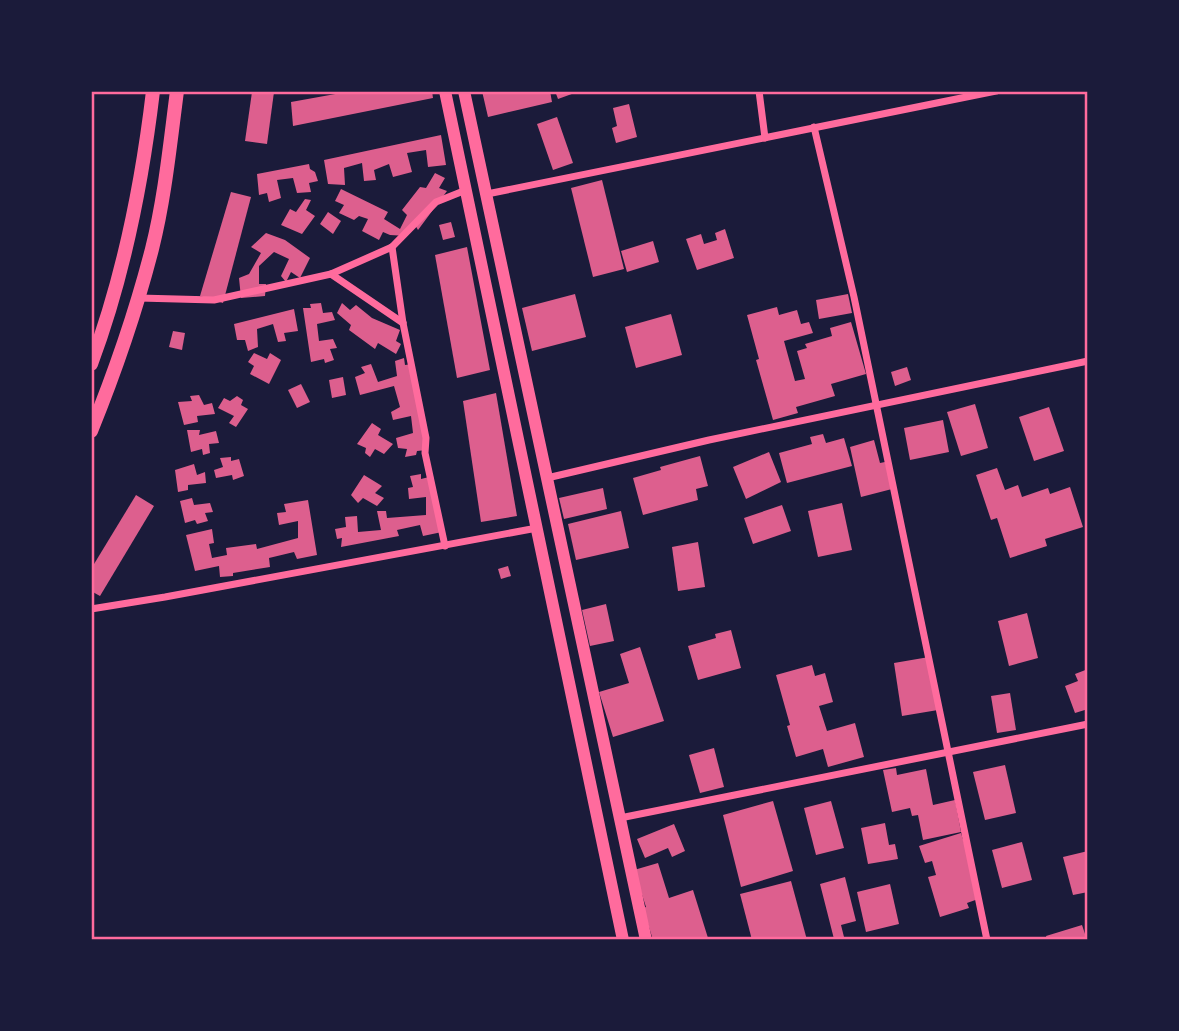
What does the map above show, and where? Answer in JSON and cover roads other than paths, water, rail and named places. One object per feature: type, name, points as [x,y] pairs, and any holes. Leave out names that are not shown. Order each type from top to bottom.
[{"type":"main road","points":[[91,364],[113,300],[129,238],[142,175],[153,91]]},
{"type":"main road","points":[[91,431],[139,298],[152,247],[165,182],[177,91]]},
{"type":"main road","points":[[445,91],[622,940]]},
{"type":"main road","points":[[464,91],[646,940]]},
{"type":"street","points":[[759,91],[765,138]]},
{"type":"street","points":[[487,194],[996,91]]},
{"type":"street","points":[[814,127],[854,297],[987,940]]},
{"type":"street","points":[[139,298],[214,300],[331,274],[392,247],[436,202],[466,190]]},
{"type":"street","points":[[392,247],[403,323],[426,439],[425,453],[445,546]]},
{"type":"street","points":[[331,274],[403,323]]},
{"type":"street","points":[[547,478],[709,440],[1088,361]]},
{"type":"street","points":[[91,609],[537,528]]},
{"type":"street","points":[[620,818],[1088,724]]}]
